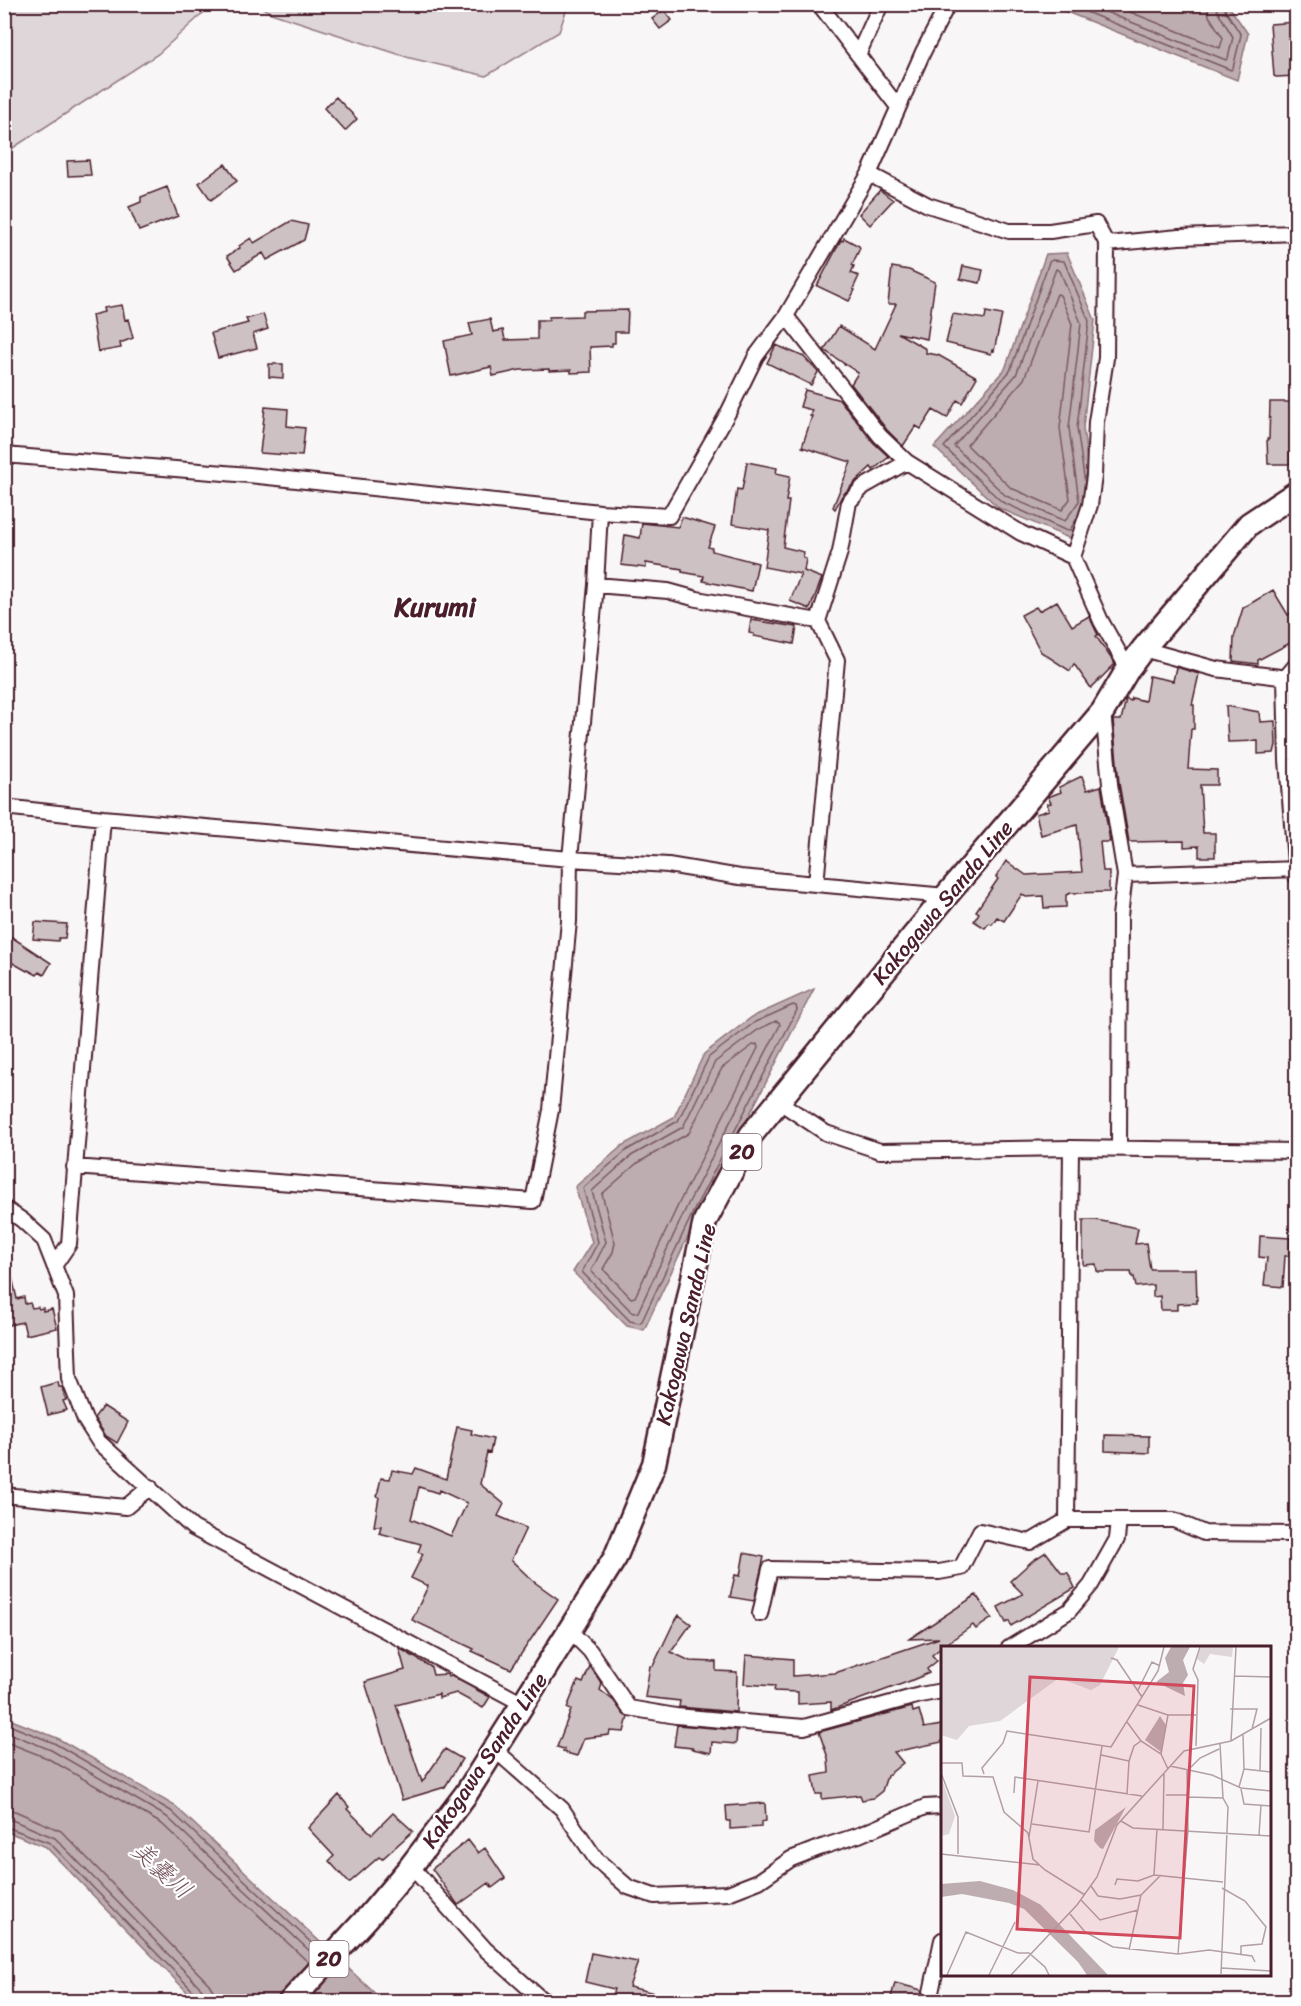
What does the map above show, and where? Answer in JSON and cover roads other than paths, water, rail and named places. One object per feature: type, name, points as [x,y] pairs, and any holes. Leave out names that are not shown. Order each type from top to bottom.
[{"type":"main road","name":"Kakogawa Sanda Line","points":[[290,2001],[368,1917],[411,1866],[466,1794],[615,1558],[654,1464],[705,1221],[752,1135],[946,896],[1103,711],[1143,649],[1249,525],[1296,493]]},
{"type":"street","points":[[819,4],[898,107]]},
{"type":"street","points":[[858,55],[880,4]]},
{"type":"street","points":[[4,455],[249,475],[600,512],[669,516],[728,413],[756,356],[786,316],[869,174],[923,52],[948,4]]},
{"type":"street","points":[[869,174],[928,205],[1009,231],[1050,231],[1096,224],[1107,244],[1106,358],[1096,422],[1094,476],[1090,505],[1073,557]]},
{"type":"street","points":[[1107,244],[1179,237],[1296,233]]},
{"type":"street","points":[[786,316],[880,436],[907,462],[1021,533],[1073,557],[1101,621],[1128,669]]},
{"type":"street","points":[[816,884],[837,660],[818,621],[840,552],[849,502],[863,487],[907,462]]},
{"type":"street","points":[[74,1167],[532,1201],[551,1110],[569,921],[570,859],[596,585],[600,512]]},
{"type":"street","points":[[596,585],[668,591],[697,599],[818,621]]},
{"type":"street","points":[[1143,649],[1216,669],[1291,678]]},
{"type":"street","points":[[1296,665],[1291,678],[1287,760],[1296,876]]},
{"type":"street","points":[[1103,711],[1110,784],[1125,875],[1120,916],[1119,1148]]},
{"type":"street","points":[[4,807],[103,818],[570,859],[668,865],[740,877],[946,896]]},
{"type":"street","points":[[54,1266],[69,1244],[103,818]]},
{"type":"street","points":[[1125,875],[1296,869]]},
{"type":"street","points":[[778,1101],[826,1133],[880,1151],[1119,1148],[1296,1151]]},
{"type":"street","points":[[1067,1520],[1071,1148]]},
{"type":"street","points":[[4,1208],[22,1220],[44,1240],[66,1296],[69,1379],[85,1420],[99,1442],[193,1528],[523,1704]]},
{"type":"street","points":[[4,1495],[126,1507],[150,1487]]},
{"type":"street","points":[[760,1614],[770,1569],[939,1572],[961,1568],[980,1531],[1030,1542],[1067,1520],[1174,1520],[1204,1533],[1296,1534]]},
{"type":"street","points":[[1011,1646],[1069,1611],[1091,1586],[1117,1539],[1119,1520]]},
{"type":"street","points":[[570,1631],[590,1651],[629,1708],[667,1714],[804,1726],[941,1691]]},
{"type":"street","points":[[494,1749],[562,1809],[596,1859],[628,1887],[654,1896],[728,1893],[759,1881],[791,1859],[859,1835],[925,1807],[941,1806]]},
{"type":"street","points":[[411,1866],[485,1949],[540,1998],[547,2001]]},
{"type":"street","points":[[929,2001],[941,1945]]},
{"type":"water","points":[[1049,5],[1228,5],[1248,34],[1237,80]]},
{"type":"water","points":[[1067,253],[1095,320],[1083,428],[1093,505],[1071,539],[999,508],[934,447],[1005,369],[1046,254]]},
{"type":"water","points":[[814,989],[700,1211],[644,1330],[627,1326],[573,1272],[592,1242],[575,1187],[623,1145],[674,1117],[704,1054],[752,1017]]},
{"type":"water","name":"美嚢川","points":[[4,1717],[57,1738],[175,1806],[383,2001],[196,2001],[46,1847],[5,1831]]},
{"type":"district","name":"Kurumi","points":[[435,607]]}]
